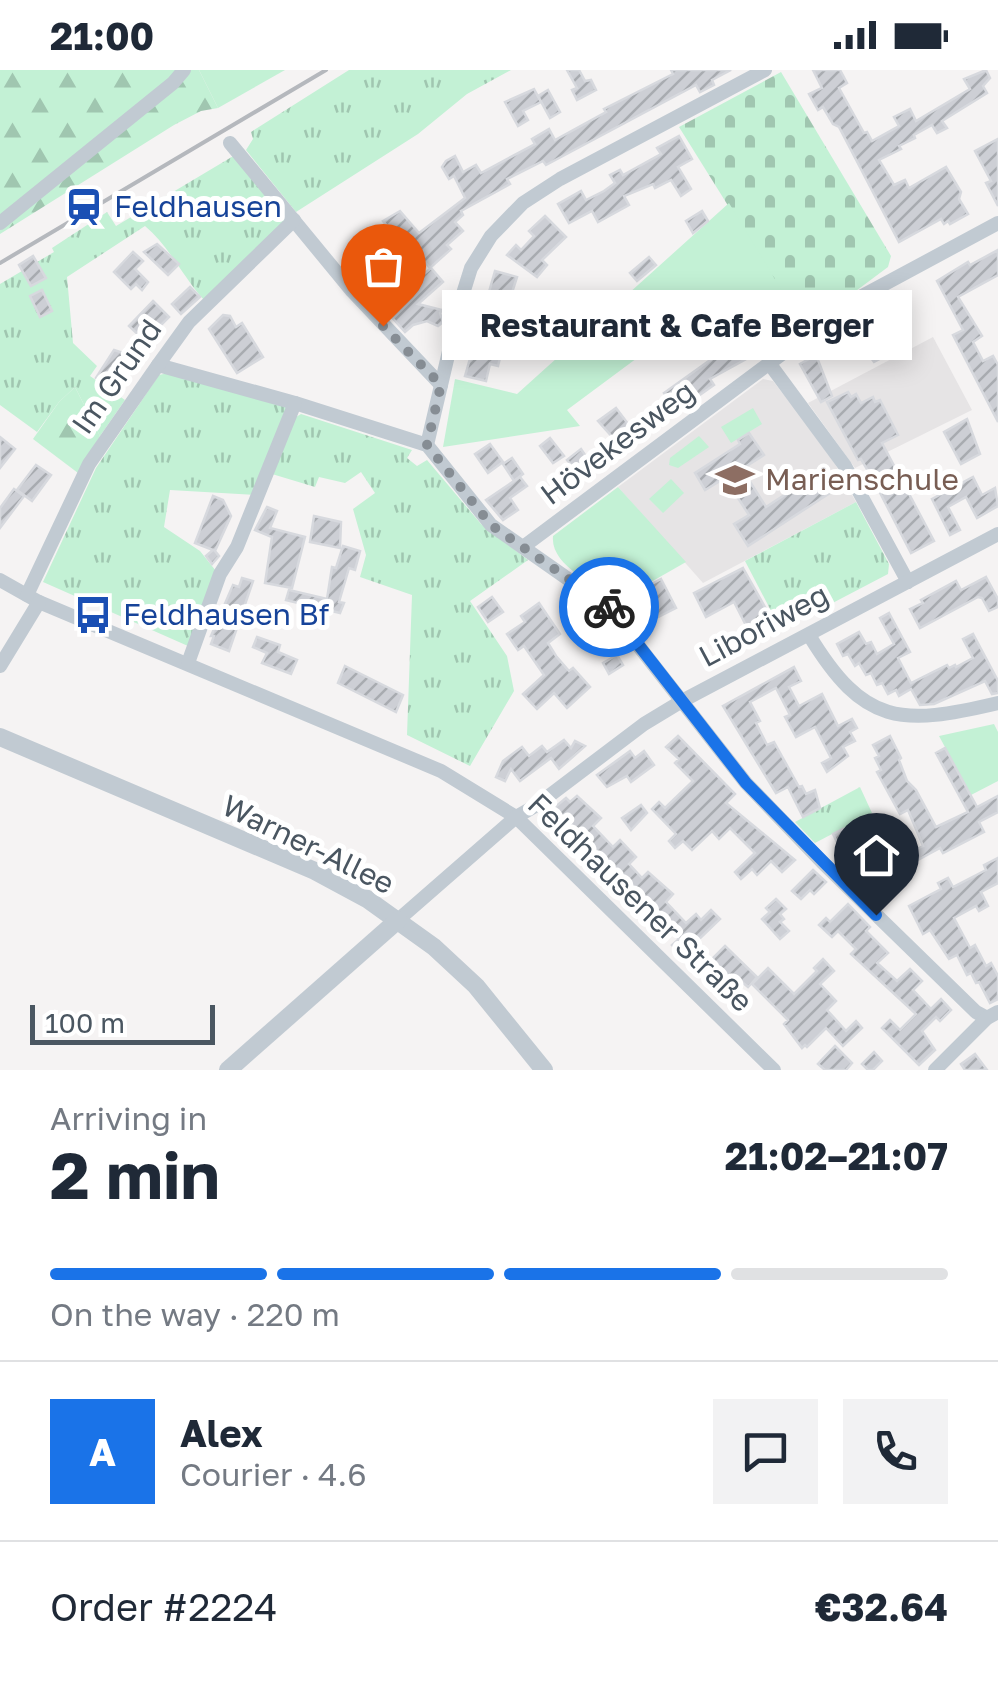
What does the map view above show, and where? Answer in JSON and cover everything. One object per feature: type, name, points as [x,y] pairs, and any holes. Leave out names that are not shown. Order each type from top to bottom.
[{"type":"street","points":[[0,222],[173,83],[184,70]]},
{"type":"street","points":[[427,445],[471,268],[491,236],[522,203],[560,179],[765,70]]},
{"type":"street","points":[[230,142],[352,291],[441,385]]},
{"type":"street","name":"Im Grund","points":[[0,666],[90,464],[189,322],[294,220]]},
{"type":"street","name":"Hövekesweg","points":[[523,547],[853,302],[998,222]]},
{"type":"street","points":[[770,364],[845,466],[908,582]]},
{"type":"street","points":[[158,365],[427,445],[491,525],[608,606],[746,783],[976,1012],[993,1015]]},
{"type":"street","points":[[188,663],[220,574],[238,548],[295,403]]},
{"type":"street","name":"Liboriweg","points":[[398,920],[516,817],[537,806],[644,724],[998,534]]},
{"type":"street","name":"Feldhausener Straße","points":[[0,580],[33,598],[441,770],[516,817],[774,1070]]},
{"type":"street","points":[[809,635],[844,686],[890,712],[918,718],[945,716],[998,703]]},
{"type":"street","name":"Warner-Allee","points":[[0,738],[315,871],[398,920],[476,986],[544,1070]]},
{"type":"street","points":[[228,1070],[398,920]]},
{"type":"street","points":[[935,1070],[993,1015]]},
{"type":"shaded area","points":[[933,337],[972,410],[855,468],[808,403]]},
{"type":"shaded area","name":"Marienschule","points":[[763,379],[773,381],[796,410],[835,464],[856,502],[703,583],[618,487]]},
{"type":"green space","points":[[0,70],[199,70],[218,108],[201,111],[174,125],[0,234]]},
{"type":"green space","points":[[199,70],[285,70],[218,108]]},
{"type":"green space","points":[[349,70],[511,70],[467,94],[418,134],[296,212],[246,150],[253,139],[251,132]]},
{"type":"green space","points":[[781,72],[891,256],[888,267],[805,329],[679,127]]},
{"type":"green space","points":[[235,155],[288,220],[204,300],[145,226],[67,277],[73,343],[97,366],[90,376],[125,400],[100,436],[75,387],[37,432],[0,405],[0,284],[54,252],[52,248],[107,212],[116,226]]},
{"type":"green space","points":[[729,203],[805,329],[768,356],[722,295],[567,410],[580,426],[443,447],[455,379],[517,394]]},
{"type":"green space","points":[[168,373],[290,408],[256,495],[170,490],[164,527],[200,551],[216,571],[188,646],[43,582],[96,468],[159,375]]},
{"type":"green space","points":[[75,387],[100,436],[78,473],[33,439],[59,402]]},
{"type":"green space","points":[[753,408],[762,424],[731,443],[721,427]]},
{"type":"green space","points":[[301,414],[412,450],[407,458],[417,466],[427,460],[481,524],[528,560],[470,601],[507,656],[514,691],[470,766],[407,735],[412,595],[360,577],[366,555],[353,509],[375,493],[361,472],[345,483],[319,477],[315,487],[272,474],[296,417]]},
{"type":"green space","points":[[699,436],[709,447],[678,468],[669,465],[670,458]]},
{"type":"green space","points":[[671,479],[684,493],[663,513],[649,499]]},
{"type":"green space","points":[[618,487],[686,562],[616,602],[566,565],[554,547],[553,536]]},
{"type":"green space","points":[[856,502],[889,564],[888,574],[781,630],[745,561]]},
{"type":"green space","points":[[994,724],[998,732],[998,781],[971,795],[939,736]]},
{"type":"green space","points":[[860,787],[872,813],[815,843],[795,822]]},
{"type":"building","points":[[567,70],[579,70],[596,90],[577,100],[572,90],[577,88]]},
{"type":"building","points":[[671,70],[731,70],[700,92],[696,85],[546,165],[543,161],[507,179],[510,184],[461,211],[463,215],[455,222],[463,231],[447,245],[451,249],[430,268],[402,235],[398,239],[383,221],[400,211],[419,233],[465,198],[454,176],[449,179],[442,167],[446,161],[455,156],[463,172],[476,165],[481,173],[535,144],[532,139],[549,129],[555,140],[606,112],[604,109],[673,74]]},
{"type":"building","points":[[813,70],[840,70],[847,83],[839,88],[872,141],[899,126],[894,117],[910,109],[916,121],[970,89],[964,79],[986,70],[990,78],[983,86],[987,93],[942,121],[947,128],[937,133],[932,125],[879,160],[894,185],[905,180],[909,188],[946,167],[968,214],[950,224],[941,219],[899,242],[839,127],[823,107],[818,110],[809,94],[822,88]]},
{"type":"building","points":[[534,89],[541,102],[523,111],[528,120],[518,126],[505,102]]},
{"type":"building","points":[[548,90],[560,112],[550,118],[538,96]]},
{"type":"building","points":[[679,136],[692,159],[678,167],[691,189],[681,196],[671,180],[655,188],[653,184],[624,196],[629,205],[598,222],[592,211],[569,223],[558,204],[581,191],[586,200],[604,191],[615,183],[610,175],[620,170],[623,175],[661,154],[657,148]]},
{"type":"building","points":[[998,139],[998,206],[986,183],[991,181],[975,151]]},
{"type":"building","points":[[702,211],[708,221],[693,233],[686,221]]},
{"type":"building","points":[[545,216],[566,237],[542,260],[547,265],[537,277],[507,255],[516,245],[521,250],[534,236],[529,231]]},
{"type":"building","points":[[157,244],[179,264],[168,275],[144,252]]},
{"type":"building","points":[[998,250],[998,275],[958,297],[982,336],[973,342],[983,361],[993,356],[998,365],[998,422],[953,335],[963,330],[937,281]]},
{"type":"building","points":[[133,252],[143,261],[135,269],[148,282],[142,290],[136,284],[131,289],[114,272]]},
{"type":"building","points":[[33,256],[46,278],[31,286],[19,265]]},
{"type":"building","points":[[649,257],[656,265],[637,281],[630,273]]},
{"type":"building","points":[[392,267],[410,286],[431,268],[443,282],[418,304],[442,310],[443,322],[438,326],[427,321],[405,332],[371,293],[380,285],[376,280]]},
{"type":"building","points":[[495,271],[517,277],[493,352],[501,354],[498,366],[490,364],[486,381],[465,376]]},
{"type":"building","points":[[190,287],[200,297],[181,314],[172,304]]},
{"type":"building","points":[[42,290],[52,311],[40,317],[30,296]]},
{"type":"building","points":[[153,301],[169,317],[145,341],[129,326]]},
{"type":"building","points":[[223,315],[230,316],[236,327],[242,323],[263,357],[237,373],[209,329]]},
{"type":"building","points":[[869,320],[873,328],[886,321],[900,348],[874,362],[851,330]]},
{"type":"building","points":[[734,343],[746,359],[710,379],[714,385],[677,411],[664,393]]},
{"type":"building","points":[[114,350],[128,351],[128,358],[136,364],[124,382],[114,375],[106,385],[96,378]]},
{"type":"building","points":[[816,355],[832,396],[821,402],[800,364]]},
{"type":"building","points":[[848,392],[851,397],[856,394],[861,403],[873,397],[875,402],[880,400],[898,435],[882,443],[934,541],[911,553],[827,402]]},
{"type":"building","points":[[616,408],[638,437],[623,449],[598,421]]},
{"type":"building","points":[[967,419],[980,454],[961,464],[944,432]]},
{"type":"building","name":"Marienschule","points":[[749,433],[764,455],[742,469],[766,507],[824,469],[836,489],[748,546],[734,524],[749,515],[725,478],[705,490],[695,473],[740,444],[738,440]]},
{"type":"building","points":[[0,437],[15,449],[0,468]]},
{"type":"building","points":[[550,438],[564,456],[553,463],[540,446]]},
{"type":"building","points":[[490,444],[503,462],[488,473],[475,454]]},
{"type":"building","points":[[581,449],[587,458],[593,453],[602,464],[582,479],[567,460]]},
{"type":"building","points":[[512,458],[523,474],[514,481],[503,464]]},
{"type":"building","points":[[36,465],[51,475],[32,501],[17,490]]},
{"type":"building","points":[[520,477],[527,486],[510,498],[518,510],[503,520],[486,500]]},
{"type":"building","points":[[973,477],[982,495],[995,488],[998,506],[977,518],[966,497],[948,507],[960,530],[950,535],[932,499]]},
{"type":"building","points":[[14,489],[24,496],[0,528],[0,508]]},
{"type":"building","points":[[213,496],[223,500],[231,516],[215,551],[219,556],[212,564],[206,556],[213,550],[195,543]]},
{"type":"building","points":[[267,507],[277,511],[270,528],[305,537],[292,588],[265,583],[272,537],[255,530]]},
{"type":"building","points":[[314,516],[341,522],[340,548],[310,542]]},
{"type":"building","points":[[343,546],[360,551],[355,570],[349,568],[339,602],[344,603],[340,613],[286,600],[289,590],[327,599],[332,567],[336,568]]},
{"type":"building","points":[[743,568],[775,625],[752,637],[734,602],[706,617],[694,593]]},
{"type":"building","points":[[986,577],[998,607],[989,611],[978,597],[920,628],[910,609],[923,603],[921,600],[956,581],[961,590]]},
{"type":"building","points":[[242,578],[253,581],[229,651],[211,644],[211,636],[233,585],[239,587]]},
{"type":"building","points":[[661,579],[676,608],[654,619],[639,591]]},
{"type":"building","points":[[492,597],[503,612],[488,622],[478,607]]},
{"type":"building","points":[[539,603],[560,634],[548,643],[569,671],[573,668],[590,687],[567,708],[554,693],[537,709],[523,694],[544,675],[524,646],[518,650],[507,634],[525,622],[521,616]]},
{"type":"building","points":[[889,613],[910,652],[898,658],[911,683],[947,665],[956,667],[973,658],[963,639],[973,634],[998,681],[998,693],[992,694],[985,681],[934,704],[920,705],[911,689],[899,696],[896,690],[888,694],[871,673],[866,675],[859,663],[855,666],[848,654],[843,656],[837,644],[859,632],[877,654],[894,644],[880,618]]},
{"type":"building","points":[[257,637],[280,645],[278,652],[297,660],[291,674],[262,663],[267,653],[253,647]]},
{"type":"building","points":[[617,655],[623,665],[609,674],[603,663]]},
{"type":"building","points":[[345,666],[403,695],[396,712],[338,683]]},
{"type":"building","points":[[794,667],[801,681],[789,687],[799,706],[822,694],[838,726],[852,719],[857,728],[850,732],[855,741],[843,747],[848,756],[827,772],[822,763],[831,758],[815,727],[796,737],[776,688],[750,702],[767,745],[774,742],[806,794],[815,790],[820,808],[803,817],[788,787],[776,793],[723,706]]},
{"type":"building","points":[[678,736],[735,794],[726,803],[795,860],[782,872],[771,861],[757,875],[752,869],[741,879],[735,872],[755,853],[730,828],[719,839],[712,831],[692,850],[683,841],[675,848],[669,841],[676,834],[652,809],[659,802],[665,808],[693,781],[666,747]]},
{"type":"building","points":[[890,736],[907,781],[936,827],[968,812],[936,753],[945,748],[977,807],[998,796],[998,812],[979,822],[984,832],[943,853],[940,848],[868,887],[861,872],[854,876],[833,834],[843,829],[848,839],[858,834],[876,869],[923,846],[908,810],[900,814],[877,772],[881,770],[875,758],[879,756],[873,745]]},
{"type":"building","points":[[564,740],[571,748],[575,741],[585,746],[559,769],[551,758],[520,781],[511,769],[505,781],[496,777],[503,761],[522,747],[529,756],[542,746],[547,752]]},
{"type":"building","points":[[630,751],[635,758],[644,751],[654,765],[631,782],[627,776],[607,787],[597,775]]},
{"type":"building","points":[[577,796],[601,818],[593,826],[613,847],[620,840],[636,857],[629,864],[642,878],[648,872],[673,894],[666,902],[686,923],[696,914],[701,920],[711,910],[720,919],[696,942],[701,947],[687,961],[672,945],[679,939],[651,911],[640,911],[640,899],[623,879],[555,817],[559,813],[554,808],[566,798],[570,802]]},
{"type":"building","points":[[641,805],[647,813],[631,830],[622,818]]},
{"type":"building","points":[[998,858],[998,883],[981,892],[988,906],[979,911],[976,906],[954,918],[970,948],[975,945],[986,966],[991,963],[998,976],[998,999],[990,1003],[979,982],[971,973],[967,975],[957,955],[949,959],[930,930],[923,934],[909,906],[941,889],[938,883],[948,878],[953,887],[986,870],[984,865]]},
{"type":"building","points":[[813,870],[826,882],[814,894],[810,890],[801,899],[792,891]]},
{"type":"building","points":[[776,899],[786,909],[780,914],[784,919],[780,922],[789,931],[780,939],[762,919],[770,912],[766,908]]},
{"type":"building","points":[[848,904],[870,927],[866,931],[888,953],[877,963],[897,981],[910,969],[922,981],[913,990],[931,1009],[941,999],[951,1010],[940,1021],[936,1017],[922,1031],[935,1050],[919,1065],[882,1028],[890,1020],[900,1030],[916,1014],[851,954],[856,949],[838,931],[832,937],[819,925],[826,918],[830,922]]},
{"type":"building","points":[[725,946],[757,977],[748,987],[742,982],[731,992],[710,971],[716,965],[713,958]]},
{"type":"building","points":[[823,959],[834,971],[820,984],[836,1001],[827,1010],[846,1031],[856,1021],[862,1028],[843,1046],[826,1028],[802,1048],[784,1024],[788,1020],[752,984],[768,968],[794,994],[817,971],[814,968]]},
{"type":"building","points":[[835,1046],[852,1063],[846,1070],[825,1070],[818,1064]]},
{"type":"building","points":[[874,1052],[882,1061],[868,1070],[862,1064]]},
{"type":"building","points":[[975,1054],[987,1070],[965,1070],[961,1064]]},
{"type":"railway","points":[[0,263],[326,70]]},
{"type":"way so far","points":[[383,326],[441,385],[427,445],[435,458],[491,525],[609,607]]},
{"type":"place","name":"Feldhausen","points":[[84,207]]},
{"type":"place","name":"Restaurant & Cafe Berger","points":[[383,326]]},
{"type":"place","name":"Marienschule","points":[[735,480]]},
{"type":"place","name":"Feldhausen Bf","points":[[93,615]]},
{"type":"route","points":[[609,607],[746,783],[876,915]]}]
